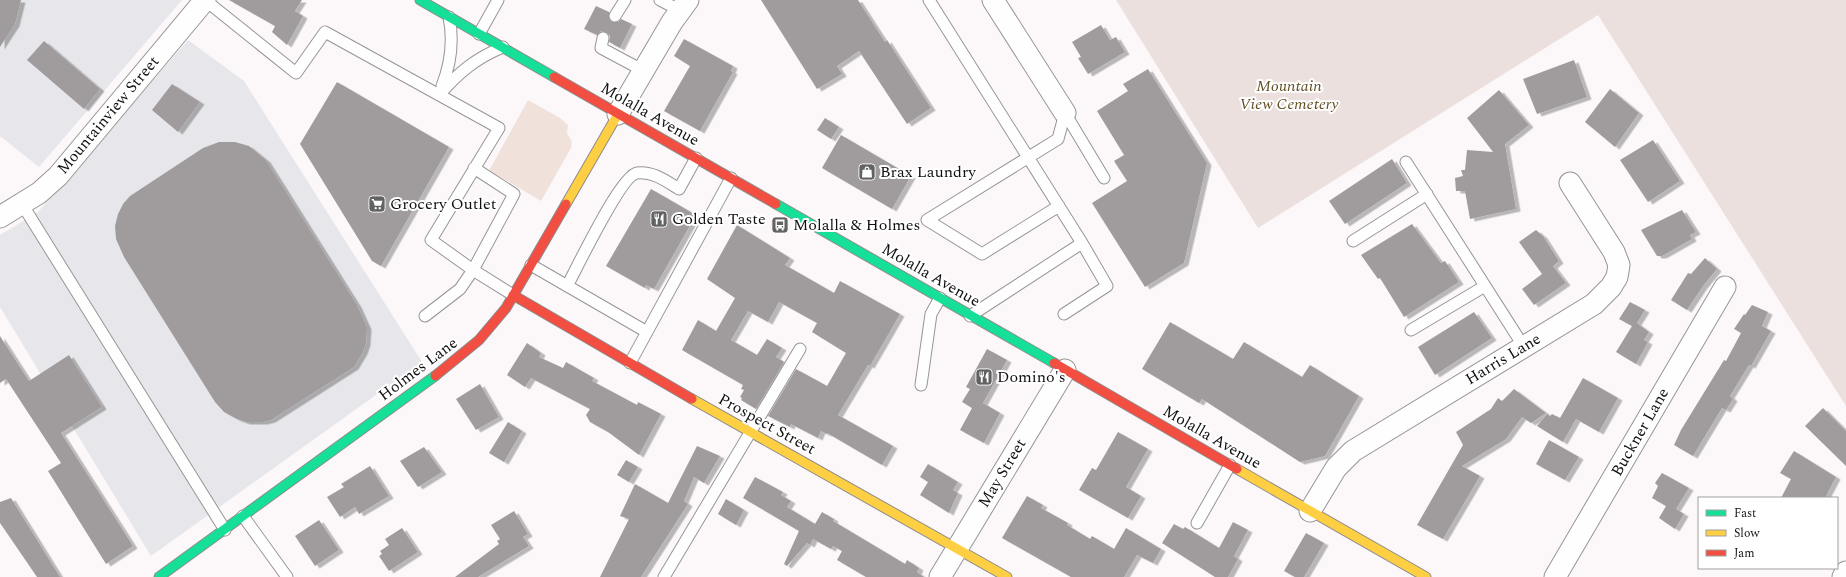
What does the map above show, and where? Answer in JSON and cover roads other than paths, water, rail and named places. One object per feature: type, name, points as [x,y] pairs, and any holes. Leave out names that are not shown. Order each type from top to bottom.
[{"type":"street","name":"Mountainview Street","points":[[0,217],[49,186],[205,0]]},
{"type":"street","name":"Molalla Avenue","points":[[420,0],[1426,577]]},
{"type":"street","points":[[993,0],[1064,113]]},
{"type":"street","points":[[618,114],[683,5]]},
{"type":"street","name":"Holmes Lane","points":[[162,576],[465,353],[492,326],[531,265],[618,114]]},
{"type":"street","name":"Harris Lane","points":[[1310,510],[1336,468],[1354,451],[1594,304],[1611,287],[1617,277],[1619,265],[1614,252],[1570,183]]},
{"type":"street","name":"Buckner Lane","points":[[1555,577],[1725,287]]},
{"type":"street","name":"Prospect Street","points":[[513,295],[750,433],[1007,577]]},
{"type":"street","name":"May Street","points":[[940,577],[1065,370]]},
{"type":"street","points":[[1843,577],[1846,572]]},
{"type":"lane","points":[[205,0],[296,73],[325,32],[499,128],[431,240],[473,270],[513,295]]},
{"type":"lane","points":[[478,34],[498,0]]},
{"type":"lane","points":[[615,16],[625,0]]},
{"type":"lane","points":[[660,0],[683,5]]},
{"type":"lane","points":[[929,0],[1059,206],[1107,286],[1064,314]]},
{"type":"lane","points":[[439,94],[448,72],[452,51],[452,33],[449,17]]},
{"type":"lane","points":[[603,38],[601,48],[644,70]]},
{"type":"lane","points":[[439,94],[469,65],[486,54],[503,48]]},
{"type":"lane","points":[[1059,206],[982,254],[927,220],[1058,139],[1064,113]]},
{"type":"lane","points":[[1064,113],[1104,178]]},
{"type":"lane","points":[[567,286],[617,193],[628,179],[636,173],[651,173],[679,189],[696,158]]},
{"type":"lane","points":[[1406,162],[1524,346]]},
{"type":"lane","points":[[425,316],[460,289],[473,270],[514,194],[474,168]]},
{"type":"lane","points":[[630,363],[731,178]]},
{"type":"lane","points":[[1353,241],[1427,194]]},
{"type":"lane","points":[[22,204],[225,530]]},
{"type":"lane","points":[[970,316],[1082,243]]},
{"type":"lane","points":[[531,265],[647,332]]},
{"type":"lane","points":[[1411,330],[1486,286]]},
{"type":"lane","points":[[921,385],[931,314],[940,298]]},
{"type":"lane","points":[[664,577],[800,349]]},
{"type":"lane","points":[[1197,523],[1230,465]]},
{"type":"lane","points":[[243,516],[287,577]]},
{"type":"place","name":"Brax Laundry","points":[[867,172]]},
{"type":"place","name":"Grocery Outlet","points":[[377,204]]},
{"type":"place","name":"Golden Taste","points":[[659,219]]},
{"type":"place","name":"Molalla & Holmes","points":[[780,225]]},
{"type":"place","name":"Domino's","points":[[984,377]]},
{"type":"park label","name":"Mountain View Cemetery","points":[[1289,95]]}]
